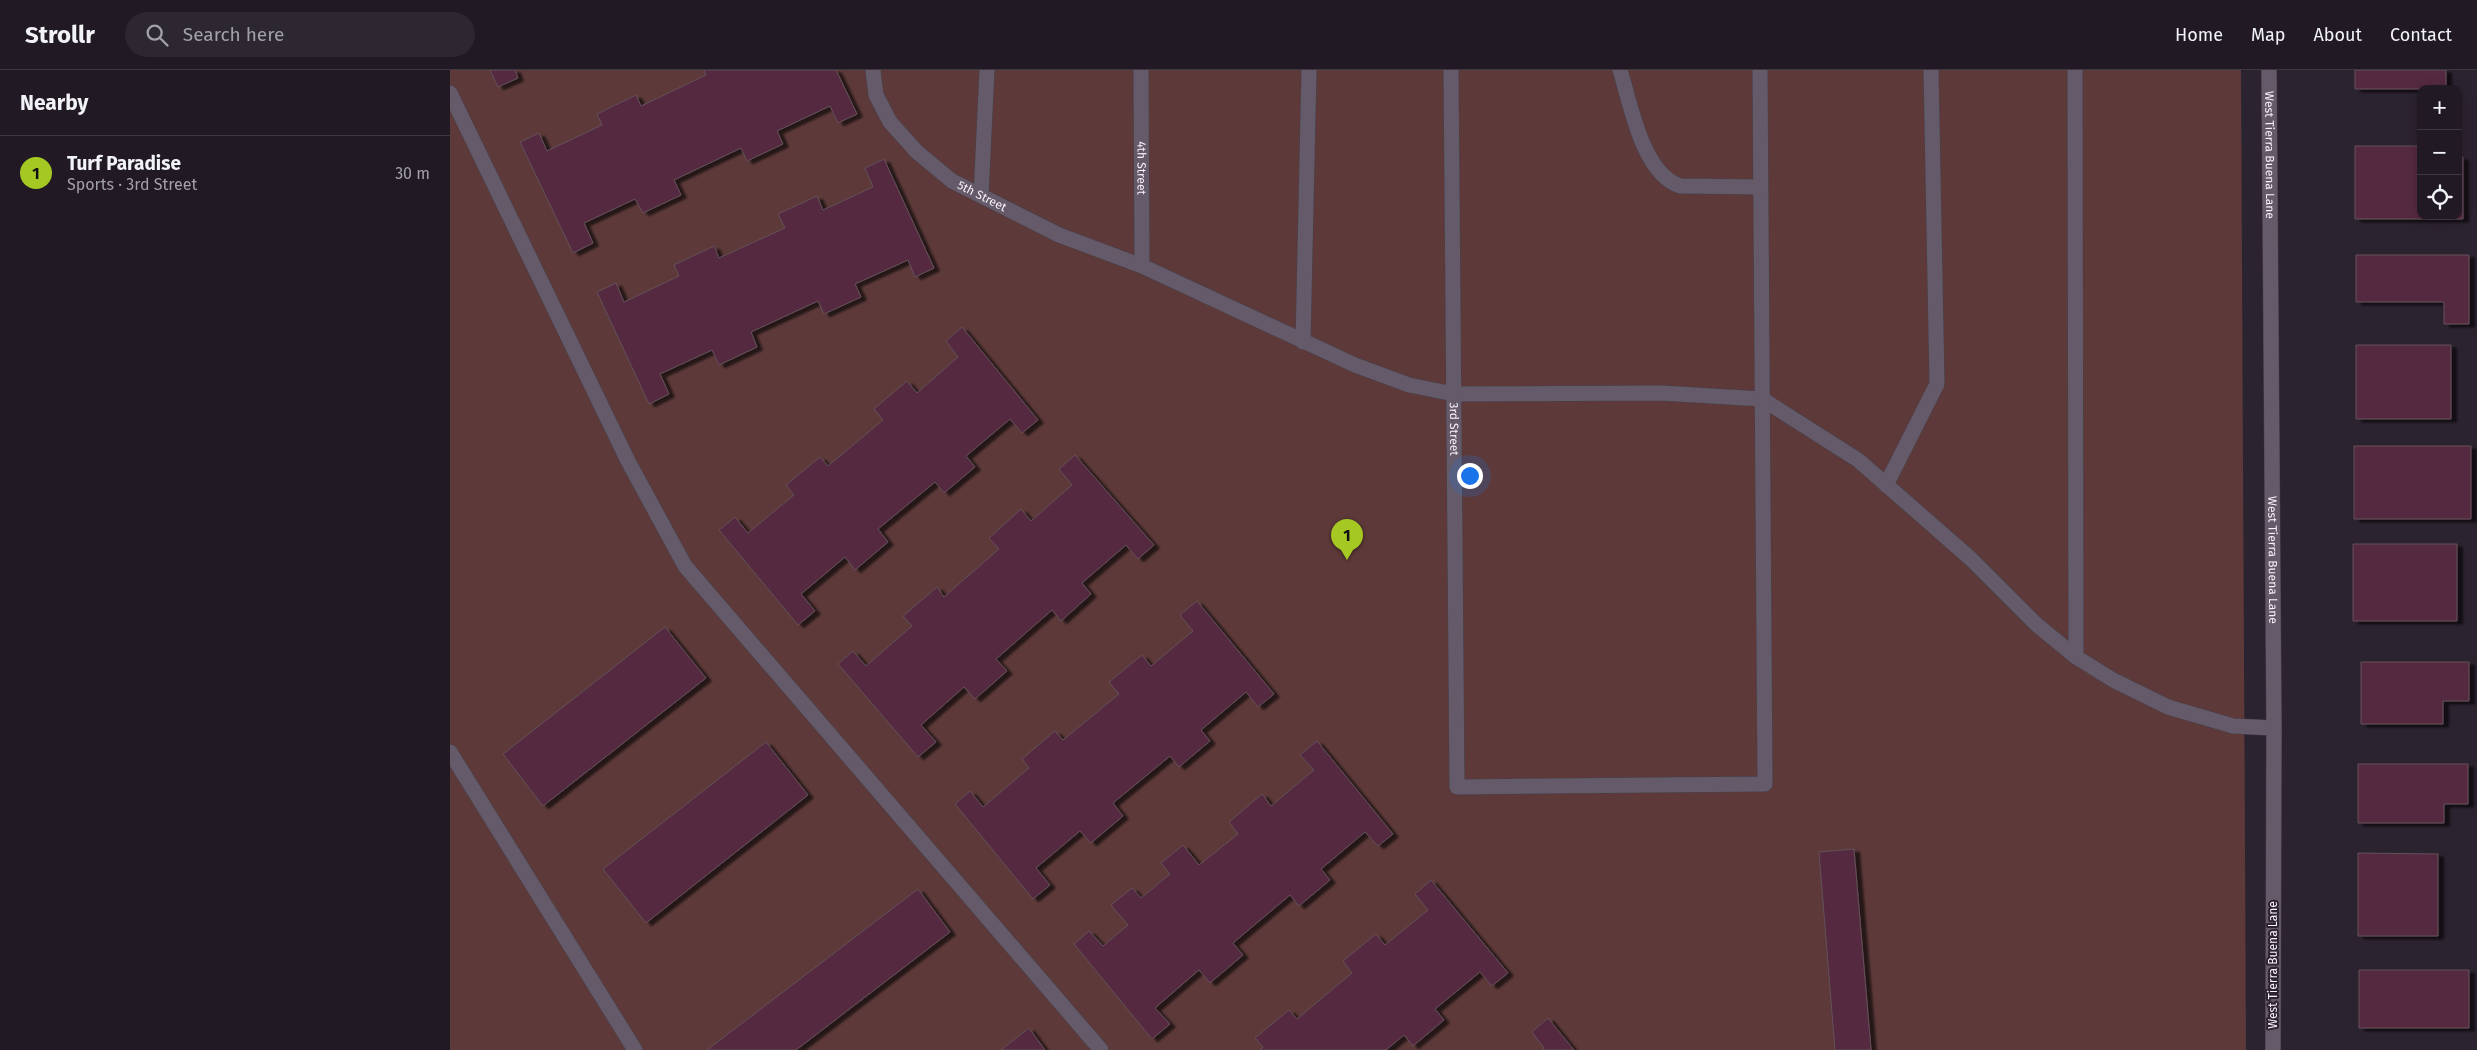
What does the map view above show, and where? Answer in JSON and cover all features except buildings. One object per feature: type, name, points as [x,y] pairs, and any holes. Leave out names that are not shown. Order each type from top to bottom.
[{"type":"street","name":"5th Street","points":[[873,70],[876,95],[890,122],[916,152],[952,181],[1059,235],[1142,266],[1303,342],[1355,365],[1409,385],[1454,394],[1660,393],[1762,399]]},
{"type":"street","points":[[981,196],[988,70]]},
{"type":"street","name":"4th Street","points":[[1141,70],[1142,266]]},
{"type":"street","points":[[1303,342],[1309,70]]},
{"type":"street","name":"3rd Street","points":[[1451,70],[1457,787],[1764,784],[1762,399]]},
{"type":"street","points":[[1620,70],[1644,147],[1658,171],[1669,182],[1680,186],[1760,187]]},
{"type":"street","points":[[1760,70],[1762,399],[1858,460],[1971,559],[2036,624],[2076,657],[2113,680],[2168,707],[2233,726],[2274,728]]},
{"type":"street","points":[[1886,485],[1938,384],[1931,70]]},
{"type":"street","points":[[2075,70],[2076,657]]},
{"type":"street","name":"West Tierra Buena Lane","points":[[2269,70],[2274,728],[2273,1050]]},
{"type":"street","points":[[450,93],[628,461],[685,566],[1101,1050]]},
{"type":"street","points":[[450,752],[634,1050]]},
{"type":"shaded area","points":[[450,70],[2241,70],[2246,1050],[450,1050]]},
{"type":"place","name":"Turf Paradise","points":[[1347,560]]}]
